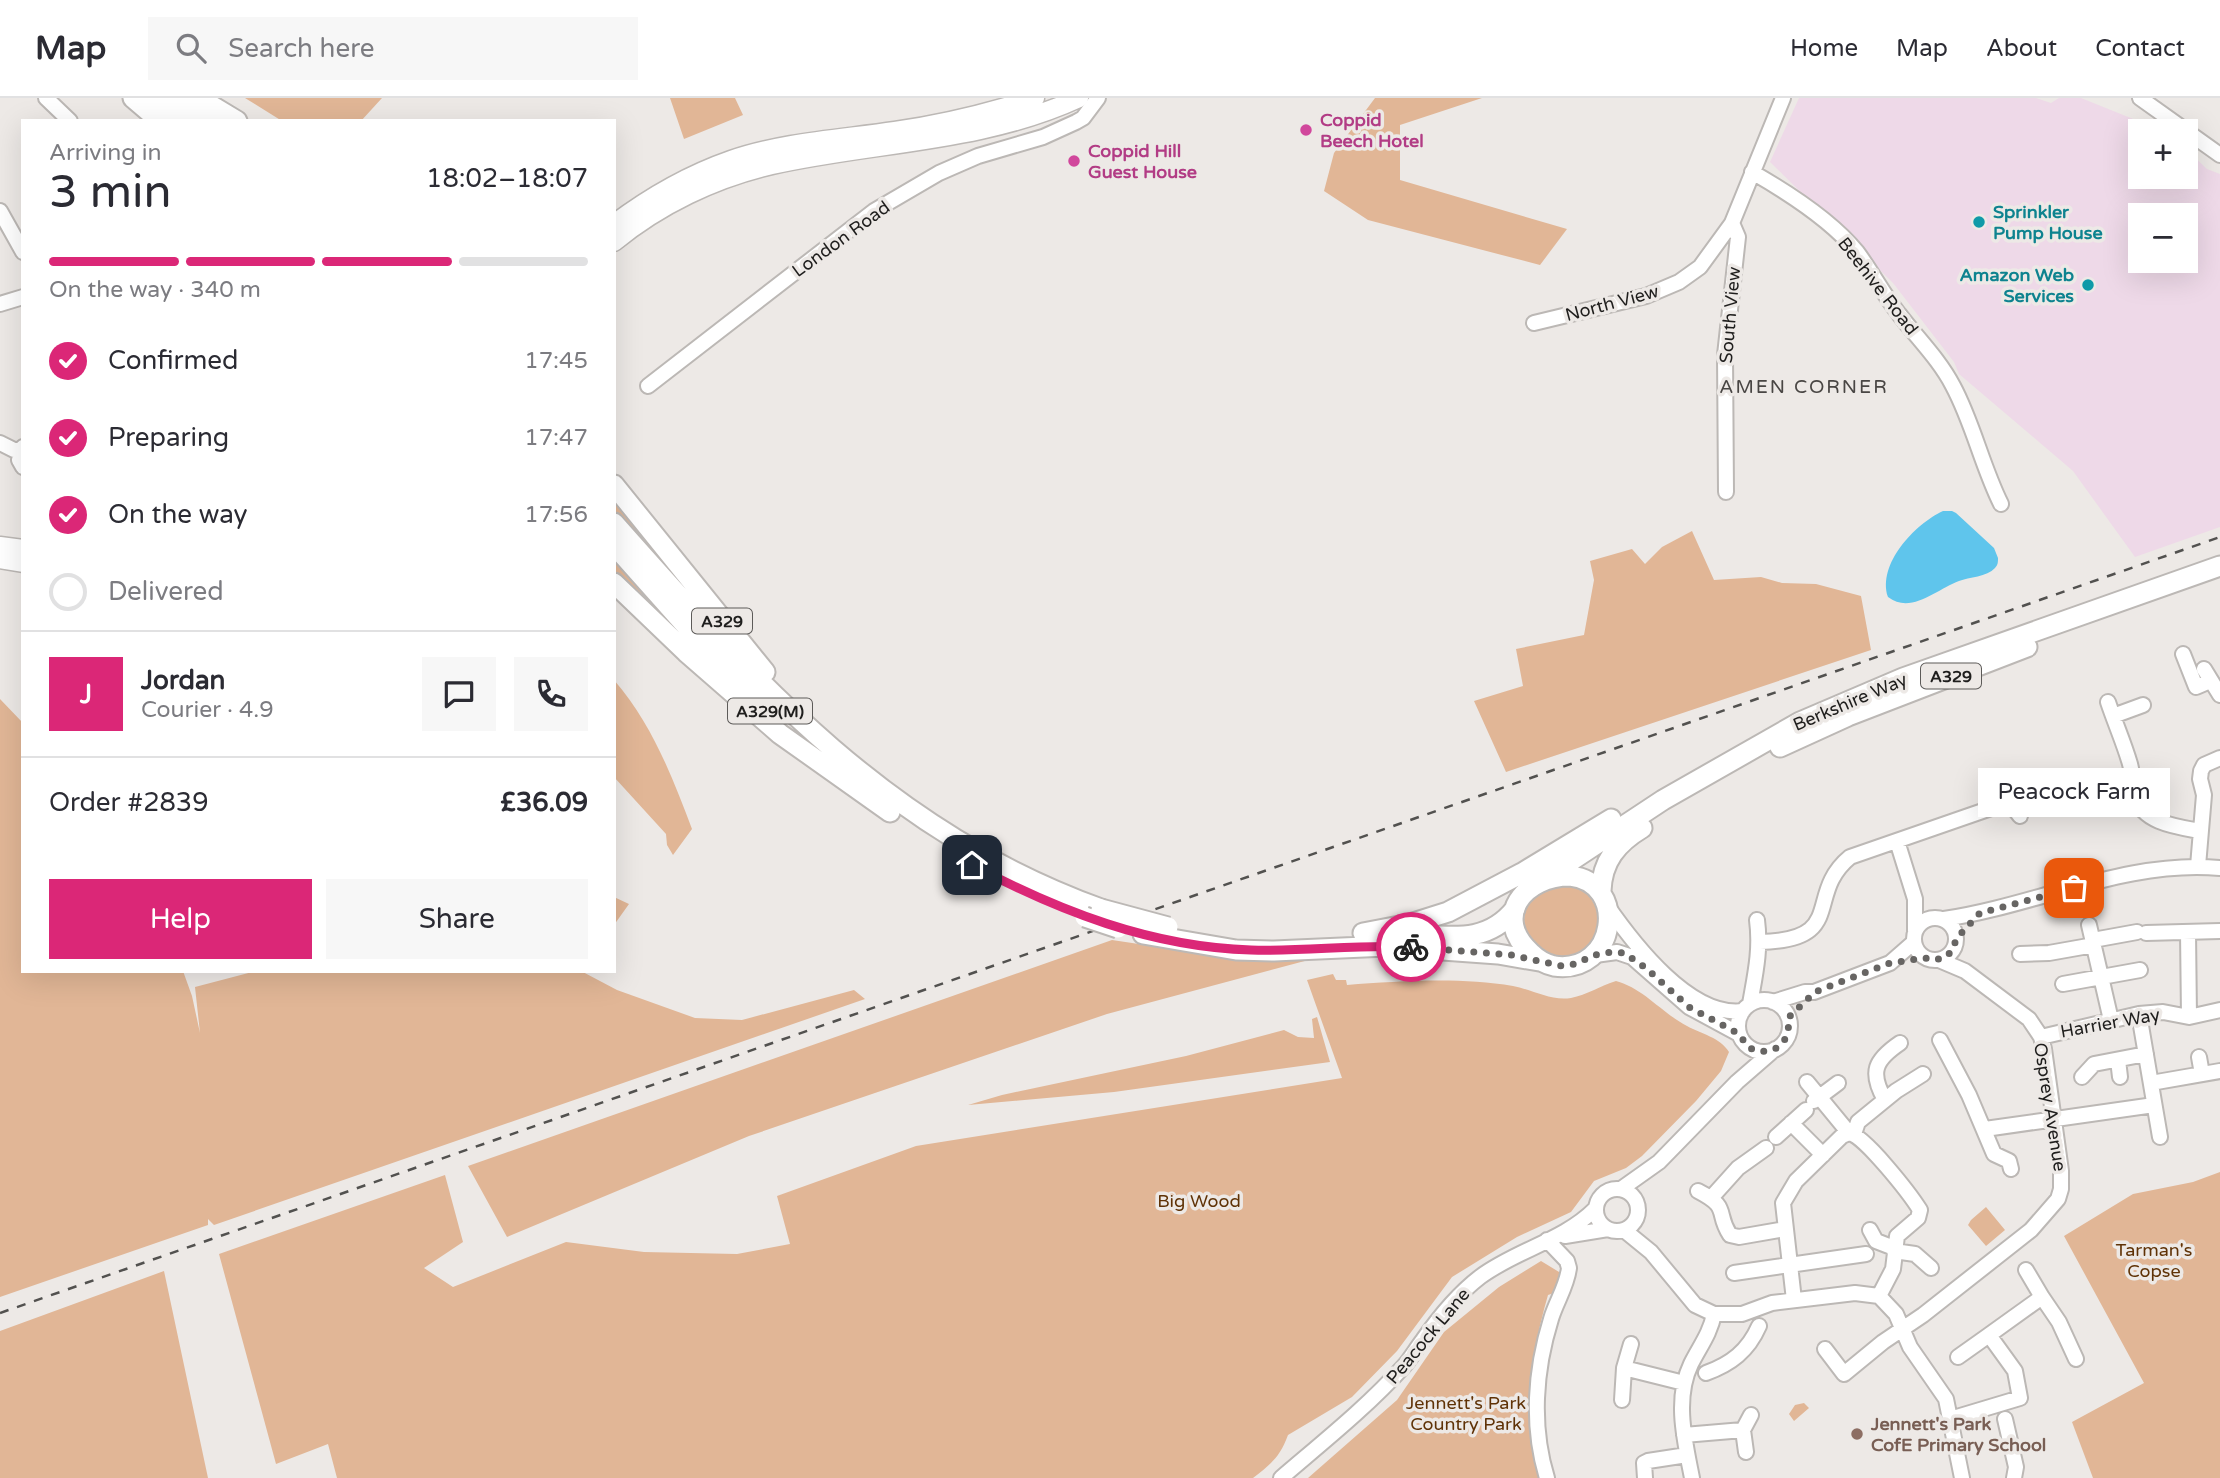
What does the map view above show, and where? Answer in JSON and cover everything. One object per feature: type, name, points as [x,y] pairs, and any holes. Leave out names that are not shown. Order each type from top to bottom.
[{"type":"highway","points":[[133,98],[158,119]]},
{"type":"highway","points":[[154,98],[182,119]]},
{"type":"highway","points":[[178,98],[205,119]]},
{"type":"highway","points":[[199,98],[234,119]]},
{"type":"highway","name":"A329","points":[[616,487],[743,646],[835,752],[899,803],[965,846],[1093,913],[1143,934],[1236,950],[1387,946],[1498,954],[1568,966],[1595,955],[1603,945],[1607,934],[1603,897]]},
{"type":"highway","name":"A329(M)","points":[[616,525],[736,659],[835,752]]},
{"type":"highway","name":"A329(M)","points":[[616,547],[744,687],[859,789]]},
{"type":"highway","name":"Berkshire Way","points":[[1545,878],[1663,800],[1800,722],[1903,678],[2220,566]]},
{"type":"highway","name":"Berkshire Way","points":[[1603,897],[1603,873],[1609,858],[1627,838],[1725,775],[1779,747],[1904,694],[2053,637],[2220,579]]},
{"type":"highway","name":"A329","points":[[616,585],[695,660],[780,734],[921,834],[972,865],[1025,892],[1093,913],[1206,933],[1259,938],[1363,933],[1476,936],[1497,927],[1515,909],[1529,888],[1545,878]]},
{"type":"highway","name":"A329","points":[[1363,933],[1410,924],[1448,912],[1551,856],[1698,768],[1760,737],[1800,722]]},
{"type":"highway","points":[[1545,878],[1577,876],[1589,880],[1603,897]]},
{"type":"highway","points":[[1515,909],[1514,923],[1518,937],[1539,961]]},
{"type":"main road","name":"London Road","points":[[616,240],[674,202],[741,173],[816,156],[921,142],[1017,121],[1052,117],[1079,98]]},
{"type":"main road","name":"London Road","points":[[616,223],[679,182],[734,159],[798,145],[946,123],[1052,117]]},
{"type":"main road","points":[[0,546],[21,549]]},
{"type":"main road","points":[[0,559],[21,564]]},
{"type":"street","points":[[46,98],[68,119]]},
{"type":"street","name":"London Road","points":[[648,386],[874,211],[939,173],[978,156],[1026,142],[1052,117],[1083,118],[1098,98]]},
{"type":"street","points":[[1752,172],[1783,98]]},
{"type":"street","points":[[2140,98],[2220,155]]},
{"type":"street","name":"North View","points":[[1534,323],[1646,296],[1690,275],[1710,256],[1732,223],[1752,172]]},
{"type":"street","name":"Beehive Road","points":[[1752,172],[1780,188],[1821,219],[1857,252],[1894,308],[1940,364],[1954,387],[2001,504]]},
{"type":"street","points":[[0,211],[21,248]]},
{"type":"street","name":"South View","points":[[1726,492],[1725,355],[1738,237],[1732,223]]},
{"type":"street","points":[[0,304],[21,298]]},
{"type":"street","points":[[0,443],[14,450],[21,448]]},
{"type":"street","points":[[2183,654],[2196,687],[2207,675],[2220,695]]},
{"type":"street","points":[[2143,705],[2111,709],[2130,762],[2136,799],[2142,809],[2153,818],[2200,831]]},
{"type":"street","points":[[2198,866],[2204,795],[2201,771],[2204,765],[2220,758]]},
{"type":"street","points":[[1760,942],[1792,939],[1810,931],[1820,918],[1828,883],[1836,870],[1850,857],[2000,805],[2014,808],[2020,816]]},
{"type":"street","points":[[1897,841],[1915,899],[1914,937],[1918,952],[1932,959]]},
{"type":"street","points":[[1890,963],[1914,937],[1922,921],[1980,913],[2155,870],[2198,866],[2220,868]]},
{"type":"street","points":[[1603,897],[1641,949],[1690,995],[1715,1009],[1730,1012],[1760,1000],[1771,1001],[1815,992],[1890,963],[1932,959],[1950,954],[1955,943],[1980,913]]},
{"type":"street","points":[[1915,899],[1954,928],[1955,943]]},
{"type":"street","points":[[1737,1082],[1745,1062],[1738,1025],[1756,979],[1760,942],[1757,920]]},
{"type":"street","points":[[2089,925],[2111,1020]]},
{"type":"street","points":[[2020,954],[2049,953],[2141,932],[2220,931]]},
{"type":"street","points":[[2188,932],[2189,1017]]},
{"type":"street","name":"Osprey Avenue","points":[[1955,943],[1965,971]]},
{"type":"street","points":[[1595,955],[1617,952],[1632,957],[1689,1007],[1757,1051],[1775,1049]]},
{"type":"street","name":"Osprey Avenue","points":[[1825,1349],[1844,1374],[2031,1230],[2054,1205],[2061,1189],[2041,1037],[2029,1019],[1965,971],[1932,959]]},
{"type":"street","points":[[2063,984],[2140,970]]},
{"type":"street","points":[[1621,1189],[1660,1162],[1737,1082],[1784,1043],[1788,1035],[1788,1018],[1782,1007],[1771,1001],[1760,989],[1756,979]]},
{"type":"street","points":[[1788,1018],[1815,992]]},
{"type":"street","name":"Harrier Way","points":[[2041,1037],[2139,1014],[2163,1012],[2189,1017],[2220,1010]]},
{"type":"street","points":[[2139,1014],[2160,1137]]},
{"type":"street","points":[[1940,1040],[1985,1129],[1994,1154],[2009,1161],[2011,1169]]},
{"type":"street","points":[[1885,1100],[1876,1084],[1877,1068],[1882,1055],[1900,1043]]},
{"type":"street","points":[[2082,1077],[2094,1064],[2146,1054]]},
{"type":"street","points":[[2199,1057],[2202,1074]]},
{"type":"street","points":[[2118,1060],[2120,1077]]},
{"type":"street","points":[[2151,1083],[2220,1071]]},
{"type":"street","points":[[1794,1300],[1783,1203],[1787,1193],[1842,1136],[1852,1133],[1858,1122],[1923,1074]]},
{"type":"street","points":[[1807,1082],[1811,1104],[1852,1133],[1875,1154],[1920,1210],[1918,1218],[1900,1232],[1894,1250],[1893,1269],[1879,1296]]},
{"type":"street","points":[[1786,1229],[1739,1237],[1730,1235],[1722,1209],[1704,1194],[1771,1142],[1838,1083]]},
{"type":"street","points":[[1985,1129],[2154,1105]]},
{"type":"street","points":[[1791,1123],[1823,1156]]},
{"type":"street","points":[[1624,1230],[1633,1224],[1637,1207],[1660,1162]]},
{"type":"street","points":[[1651,1252],[1637,1207],[1628,1191],[1615,1188],[1604,1193],[1595,1209],[1598,1221],[1608,1229],[1624,1230],[1651,1252],[1695,1305],[1714,1314],[1742,1314],[1772,1303],[1855,1293],[1879,1296],[1896,1314],[1919,1361],[1941,1391],[1949,1410],[1962,1478]]},
{"type":"street","name":"Peacock Lane","points":[[1281,1478],[1383,1389],[1463,1292],[1509,1259],[1584,1220],[1595,1209]]},
{"type":"street","name":"Peacock Lane","points":[[1550,1239],[1608,1229]]},
{"type":"street","points":[[1870,1230],[1875,1241],[1894,1250],[1915,1254],[1931,1268]]},
{"type":"street","points":[[1547,1478],[1538,1437],[1538,1387],[1549,1327],[1569,1268],[1567,1261],[1550,1239]]},
{"type":"street","points":[[1734,1273],[1866,1254]]},
{"type":"street","points":[[2025,1270],[2059,1322],[2076,1359]]},
{"type":"street","points":[[1958,1357],[2042,1297]]},
{"type":"street","points":[[1692,1478],[1682,1401],[1684,1383],[1691,1364],[1710,1332],[1714,1314]]},
{"type":"street","points":[[1702,1349],[1713,1371],[1741,1355],[1753,1340],[1759,1326]]},
{"type":"street","points":[[1950,1419],[2003,1412],[2021,1394],[2015,1371],[1989,1335]]},
{"type":"street","points":[[1622,1400],[1625,1368],[1631,1344]]},
{"type":"street","points":[[1625,1368],[1684,1383]]},
{"type":"street","points":[[2003,1412],[2016,1467],[2014,1478]]},
{"type":"street","points":[[1746,1452],[1743,1430],[1751,1415]]},
{"type":"street","points":[[1685,1435],[1743,1430]]},
{"type":"street","points":[[1645,1478],[1644,1463],[1647,1461],[1687,1455]]},
{"type":"shaded area","points":[[1799,98],[2036,98],[2051,103],[2059,98],[2081,98],[2133,119],[2128,119],[2128,189],[2198,189],[2198,160],[2207,169],[2220,174],[2220,527],[2135,557],[2073,471],[1959,374],[1954,362],[1893,283],[1770,162]]},
{"type":"green space","points":[[245,98],[382,98],[363,119],[279,119]]},
{"type":"green space","points":[[670,98],[735,98],[743,115],[684,139]]},
{"type":"green space","points":[[1375,98],[1482,98],[1400,125],[1400,180],[1567,229],[1540,265],[1368,220],[1324,191],[1334,153]]},
{"type":"green space","points":[[616,497],[683,585],[658,562],[616,514]]},
{"type":"green space","points":[[1692,531],[1714,580],[1761,577],[1782,583],[1816,584],[1861,596],[1871,650],[1506,772],[1474,701],[1523,686],[1516,649],[1584,635],[1594,580],[1590,561],[1632,549],[1645,564],[1662,547]]},
{"type":"green space","points":[[616,559],[678,628],[676,632],[616,577]]},
{"type":"green space","points":[[616,683],[650,733],[669,770],[692,829],[673,855],[667,845],[666,834],[616,779]]},
{"type":"green space","points":[[0,699],[21,721],[21,973],[184,973],[200,1033],[195,987],[248,973],[585,973],[617,990],[695,1018],[742,1020],[854,990],[865,999],[214,1225],[208,1219],[208,1225],[0,1297]]},
{"type":"green space","points":[[1561,883],[1575,886],[1587,894],[1595,906],[1598,920],[1595,934],[1587,946],[1575,954],[1561,957],[1547,954],[1535,946],[1527,934],[1524,920],[1527,906],[1535,894],[1547,886]]},
{"type":"green space","points":[[616,898],[629,904],[616,922]]},
{"type":"green space","points":[[1112,940],[1239,959],[1331,954],[1107,1014],[749,1136],[507,1237],[468,1166]]},
{"type":"green space","name":"Big Wood","points":[[1333,974],[1336,980],[1346,980],[1347,985],[1472,981],[1513,986],[1563,999],[1583,995],[1616,981],[1635,989],[1687,1026],[1715,1039],[1729,1052],[1721,1071],[1696,1101],[1642,1156],[1626,1168],[1594,1181],[1571,1212],[1517,1237],[1452,1277],[1397,1351],[1352,1397],[1288,1435],[1274,1460],[1253,1478],[337,1478],[328,1444],[276,1464],[219,1254],[445,1175],[463,1242],[424,1268],[453,1287],[566,1242],[644,1252],[737,1254],[790,1244],[777,1196],[916,1146],[1342,1078],[1307,980]]},
{"type":"green space","points":[[1317,1017],[1330,1062],[1114,1092],[968,1105],[1002,1095],[1186,1056],[1284,1030],[1298,1037],[1314,1038],[1312,1019]]},
{"type":"green space","name":"Tarman's Copse","points":[[2220,1172],[2220,1478],[2093,1478],[2072,1422],[2144,1383],[2064,1236],[2133,1194],[2193,1182]]},
{"type":"green space","points":[[1986,1207],[2005,1230],[1986,1246],[1968,1225]]},
{"type":"green space","name":"Jennett's Park Country Park","points":[[1541,1261],[1564,1275],[1554,1293],[1548,1295],[1533,1363],[1531,1432],[1541,1478],[1308,1478],[1397,1400],[1444,1332],[1499,1287]]},
{"type":"green space","points":[[164,1271],[208,1478],[0,1478],[0,1331]]},
{"type":"green space","points":[[1804,1403],[1809,1408],[1794,1421],[1789,1414],[1795,1405]]},
{"type":"water","points":[[1943,511],[1956,513],[1994,548],[1998,558],[1997,566],[1992,571],[1959,581],[1915,602],[1897,602],[1888,597],[1888,571],[1901,546],[1921,525]]},
{"type":"railway","points":[[0,1313],[2220,537]]},
{"type":"way so far","points":[[1411,947],[1511,955],[1562,966],[1582,962],[1595,955],[1624,953],[1646,968],[1689,1007],[1732,1029],[1748,1047],[1766,1052],[1784,1043],[1789,1031],[1788,1018],[1815,992],[1890,963],[1944,958],[1953,950],[1956,939],[1980,913],[2074,888]]},
{"type":"place","name":"Coppid Beech Hotel","points":[[1306,130]]},
{"type":"place","name":"Coppid Hill Guest House","points":[[1074,161]]},
{"type":"place","name":"Sprinkler Pump House","points":[[1979,222]]},
{"type":"place","name":"Amazon Web Services","points":[[2088,285]]},
{"type":"place","name":"Peacock Farm","points":[[2074,888]]},
{"type":"place","name":"Jennett's Park CofE Primary School","points":[[1857,1434]]},
{"type":"district","name":"AMEN CORNER","points":[[1804,386]]},
{"type":"route","points":[[972,865],[1065,910],[1120,929],[1175,941],[1236,950],[1274,951],[1351,946],[1411,947]]}]
